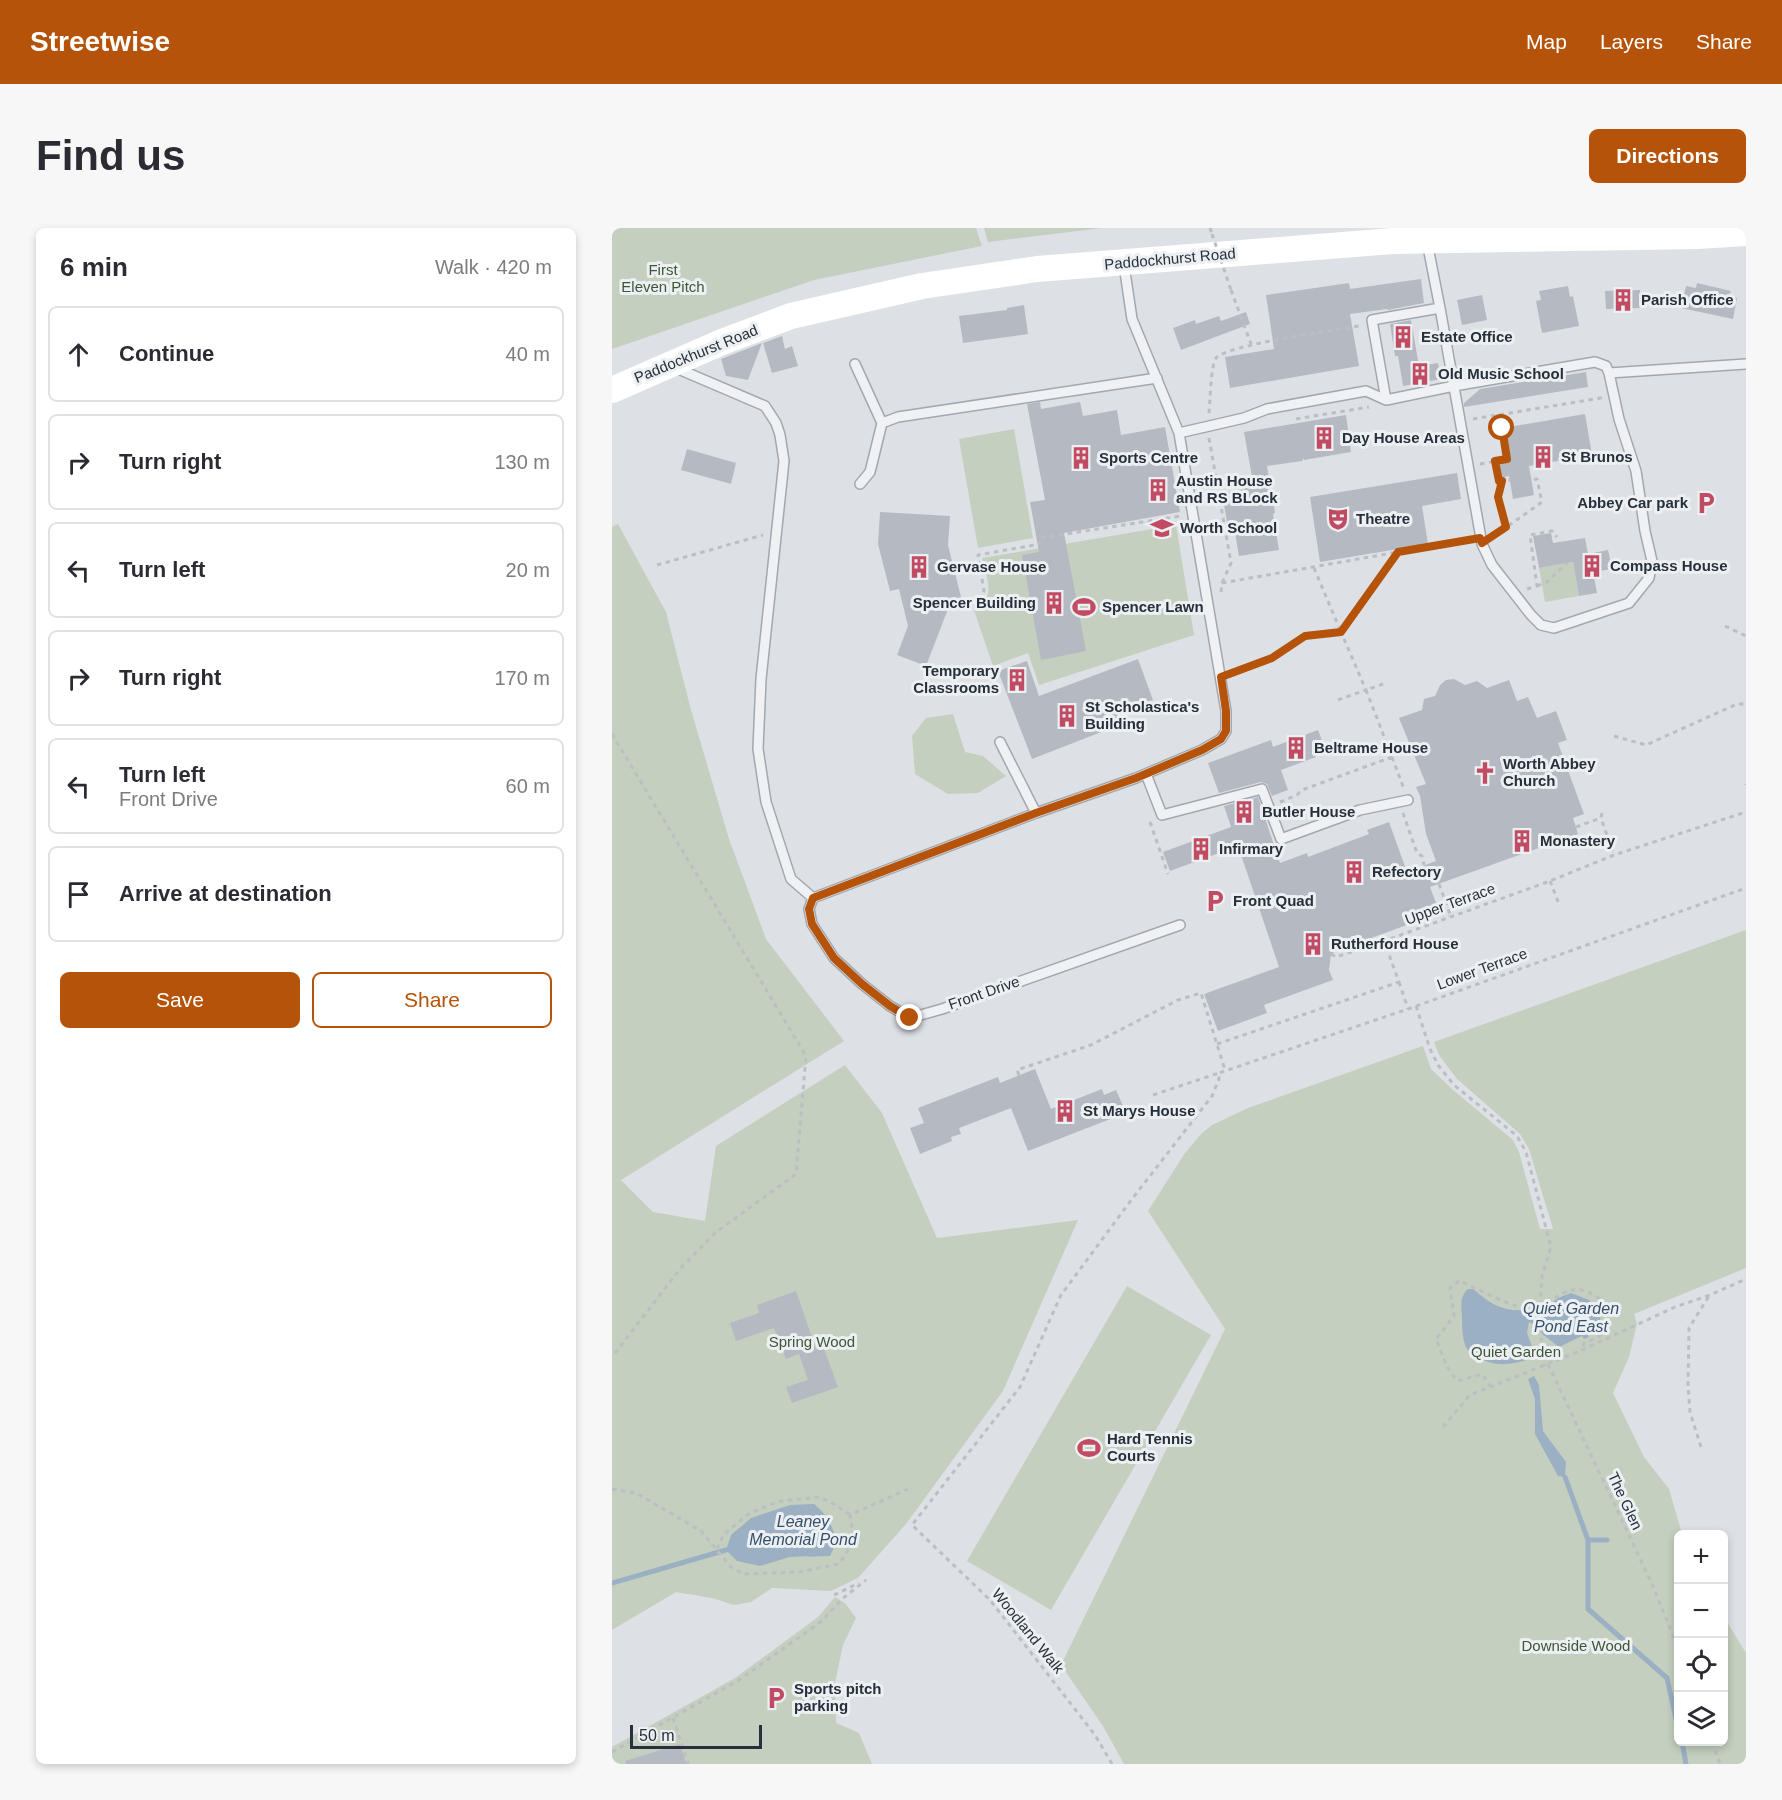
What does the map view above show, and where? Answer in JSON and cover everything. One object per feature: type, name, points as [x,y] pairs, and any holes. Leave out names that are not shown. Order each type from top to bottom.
[{"type":"main road","name":"Paddockhurst Road","points":[[612,390],[722,342],[791,316],[922,286],[1036,269],[1393,241],[1698,236],[1746,233]]},
{"type":"lane","points":[[1382,403],[1454,386],[1595,362],[1606,366],[1619,419],[1636,471],[1652,561],[1648,578],[1629,603],[1614,610],[1554,628],[1541,625],[1492,565],[1481,541],[1454,386],[1440,308],[1426,240]]},
{"type":"lane","points":[[672,364],[677,369],[765,406],[776,423],[780,435],[784,461],[760,679],[758,749],[766,802],[791,879],[813,898],[1036,813],[1146,774],[1221,739],[1226,731],[1226,711],[1179,433],[1132,319],[1124,262]]},
{"type":"lane","points":[[1382,403],[1372,320],[1440,308]]},
{"type":"lane","points":[[855,364],[882,423],[870,472],[860,484]]},
{"type":"lane","points":[[1609,373],[1746,364]]},
{"type":"lane","points":[[882,423],[898,417],[1157,378]]},
{"type":"lane","points":[[1179,433],[1208,430],[1267,409],[1366,391],[1382,403]]},
{"type":"lane","points":[[1634,532],[1645,531]]},
{"type":"lane","points":[[1000,742],[1036,813]]},
{"type":"lane","points":[[1146,774],[1162,815],[1262,789],[1281,839],[1406,796]]},
{"type":"lane","name":"Front Drive","points":[[813,898],[809,909],[812,924],[834,958],[890,1006],[910,1018],[942,1009],[1180,925]]},
{"type":"path","points":[[1210,228],[1251,345]]},
{"type":"path","points":[[1220,598],[1222,583],[1231,563],[1208,430],[1214,360],[1221,353],[1251,345],[1373,324]]},
{"type":"path","points":[[1471,419],[1601,398],[1607,419],[1619,419]]},
{"type":"path","points":[[1288,420],[1382,403]]},
{"type":"path","points":[[1481,464],[1507,459],[1500,414]]},
{"type":"path","points":[[1495,461],[1499,481],[1510,480]]},
{"type":"path","points":[[1222,583],[1398,552],[1481,541],[1542,502],[1537,479],[1532,480]]},
{"type":"path","points":[[1502,481],[1498,497],[1506,527]]},
{"type":"path","points":[[965,607],[975,600],[982,600],[984,591],[978,555],[1040,544],[1040,538],[1192,514]]},
{"type":"path","points":[[1538,586],[1530,535],[1552,531],[1557,537]]},
{"type":"path","points":[[657,565],[776,532]]},
{"type":"path","points":[[1230,663],[1231,674],[1272,658],[1305,636],[1341,632],[1398,552]]},
{"type":"path","points":[[1513,592],[1547,582],[1567,563]]},
{"type":"path","points":[[1314,568],[1366,690],[1406,796]]},
{"type":"path","points":[[1725,626],[1746,636]]},
{"type":"path","points":[[1335,701],[1383,684]]},
{"type":"path","points":[[1614,736],[1646,745],[1737,704],[1746,704]]},
{"type":"path","points":[[612,734],[806,1056],[796,1174],[715,1233],[680,1269],[612,1357]]},
{"type":"path","points":[[1544,761],[1562,754]]},
{"type":"path","points":[[1287,799],[1302,790],[1392,757]]},
{"type":"path","name":"Upper Terrace","points":[[1331,954],[1336,957],[1384,941],[1550,881],[1614,855],[1746,812]]},
{"type":"path","points":[[1576,827],[1601,816],[1614,855]]},
{"type":"path","points":[[1405,820],[1417,853],[1422,856],[1425,866]]},
{"type":"path","points":[[1161,854],[1168,874]]},
{"type":"path","points":[[1550,881],[1559,904]]},
{"type":"path","points":[[1439,884],[1451,916]]},
{"type":"path","name":"Lower Terrace","points":[[1153,1095],[1408,1009],[1746,888]]},
{"type":"path","points":[[1440,913],[1451,916]]},
{"type":"path","points":[[1384,941],[1408,1009]]},
{"type":"path","points":[[1217,1044],[1399,982]]},
{"type":"path","points":[[1019,1076],[1017,1070],[1091,1045],[1178,1000],[1201,993],[1226,1070]]},
{"type":"path","name":"The Glen","points":[[1416,1006],[1430,1049],[1438,1065],[1455,1084],[1517,1136],[1526,1152],[1551,1247],[1542,1276],[1539,1321],[1546,1365],[1652,1584],[1674,1638]]},
{"type":"path","name":"Woodland Walk","points":[[1112,1764],[1095,1735],[990,1600],[912,1525],[1020,1387],[1061,1295],[1212,1096],[1219,1073]]},
{"type":"path","points":[[1443,1428],[1470,1395],[1582,1350],[1675,1307],[1710,1295],[1746,1278]]},
{"type":"path","points":[[1491,1387],[1482,1374],[1458,1381],[1444,1364],[1443,1354],[1436,1339],[1454,1316],[1450,1288],[1459,1281],[1526,1308],[1540,1307],[1558,1294],[1571,1290],[1585,1290],[1601,1299],[1610,1318],[1606,1330],[1596,1338],[1584,1343],[1582,1350]]},
{"type":"path","points":[[1701,1447],[1690,1412],[1689,1328],[1710,1295]]},
{"type":"path","points":[[612,1489],[636,1493],[701,1532],[731,1567],[743,1574],[799,1572],[839,1564],[849,1550],[853,1535],[850,1515],[820,1497],[780,1501],[750,1513],[724,1534],[717,1550]]},
{"type":"path","points":[[850,1515],[908,1489]]},
{"type":"path","points":[[612,1752],[739,1680],[822,1621],[842,1599],[866,1580],[834,1595]]},
{"type":"path","points":[[673,1718],[688,1763],[685,1764]]},
{"type":"path","points":[[1713,1746],[1720,1764]]},
{"type":"green space","name":"First Eleven Pitch","points":[[612,228],[976,228],[982,246],[814,280],[612,349]]},
{"type":"green space","points":[[984,228],[1102,228],[988,242]]},
{"type":"green space","points":[[1014,429],[1033,538],[978,548],[959,439]]},
{"type":"green space","name":"Spring Wood","points":[[618,524],[666,612],[691,710],[729,839],[766,939],[844,1041],[621,1180],[653,1212],[705,1221],[716,1146],[845,1065],[882,1113],[937,1238],[1078,1220],[1003,1391],[906,1524],[858,1578],[831,1591],[772,1588],[751,1602],[734,1605],[712,1598],[676,1592],[612,1630],[612,527]],"holes":[[[790,1505],[808,1557],[790,1557],[760,1566],[772,1512]]]},
{"type":"green space","name":"Spencer Lawn","points":[[1176,525],[1194,635],[1039,685],[1028,653],[993,666],[974,610],[981,605],[988,594],[988,581],[982,558]]},
{"type":"green space","points":[[1573,562],[1579,596],[1545,602],[1539,568]]},
{"type":"green space","points":[[953,714],[965,752],[983,756],[1006,776],[978,793],[948,794],[915,774],[912,736],[926,718]]},
{"type":"green space","points":[[1746,930],[1746,1268],[1634,1314],[1637,1324],[1629,1357],[1613,1393],[1644,1457],[1669,1489],[1681,1530],[1674,1530],[1674,1746],[1728,1746],[1728,1624],[1746,1653],[1746,1764],[1124,1764],[1103,1726],[1061,1665],[1225,1329],[1148,1211],[1185,1153],[1202,1133],[1212,1125],[1248,1108],[1423,1046],[1431,1069],[1513,1140],[1519,1152],[1540,1229],[1553,1229],[1529,1149],[1520,1134],[1457,1079],[1439,1055],[1434,1042]]},
{"type":"green space","name":"Hard Tennis Courts","points":[[1127,1286],[1211,1335],[1051,1610],[967,1561]]},
{"type":"green space","points":[[835,1597],[845,1603],[856,1618],[843,1645],[835,1683],[836,1723],[859,1733],[872,1764],[612,1764],[612,1747],[735,1678],[818,1617]]},
{"type":"water","name":"Quiet Garden Pond East","points":[[1468,1289],[1473,1289],[1491,1303],[1503,1308],[1526,1310],[1528,1316],[1539,1324],[1549,1305],[1558,1298],[1571,1293],[1589,1300],[1601,1314],[1598,1332],[1587,1334],[1589,1337],[1584,1339],[1582,1336],[1559,1347],[1542,1334],[1539,1327],[1529,1322],[1527,1333],[1533,1349],[1529,1359],[1508,1364],[1488,1362],[1467,1349],[1464,1341],[1461,1305],[1462,1298]]},
{"type":"water","points":[[1534,1376],[1539,1385],[1543,1431],[1566,1462],[1565,1477],[1558,1476],[1535,1434],[1535,1399],[1528,1379]]},
{"type":"water","name":"Leaney Memorial Pond","points":[[814,1504],[828,1521],[837,1541],[830,1556],[790,1557],[760,1566],[737,1561],[726,1550],[731,1535],[751,1518],[790,1505]]},
{"type":"building","points":[[1421,279],[1424,303],[1350,314],[1359,366],[1230,388],[1225,357],[1274,349],[1266,295],[1349,283],[1350,289]]},
{"type":"building","points":[[1697,283],[1731,291],[1729,296],[1737,298],[1733,319],[1681,308],[1686,286],[1696,288]]},
{"type":"building","points":[[1568,286],[1570,297],[1573,296],[1579,326],[1542,333],[1536,301],[1541,300],[1539,291]]},
{"type":"building","name":"Parish Office","points":[[1640,290],[1640,308],[1606,309],[1605,291]]},
{"type":"building","points":[[1482,295],[1487,320],[1462,325],[1457,300]]},
{"type":"building","points":[[1024,305],[1028,334],[963,343],[959,316],[1007,310],[1007,308]]},
{"type":"building","points":[[1246,312],[1250,324],[1181,350],[1173,328],[1195,320],[1196,324],[1219,316],[1221,321]]},
{"type":"building","points":[[1411,320],[1419,366],[1438,363],[1441,379],[1403,386],[1390,324]]},
{"type":"building","points":[[782,336],[785,349],[792,346],[798,366],[772,373],[763,343]]},
{"type":"building","points":[[762,343],[748,380],[726,376],[721,359]]},
{"type":"building","points":[[1586,372],[1588,387],[1464,407],[1464,403],[1480,389]]},
{"type":"building","points":[[1040,402],[1041,409],[1080,402],[1083,416],[1117,410],[1121,435],[1165,427],[1180,512],[1064,533],[1086,651],[1041,660],[1022,555],[1039,552],[1030,502],[1045,500],[1027,404]]},
{"type":"building","name":"St Brunos","points":[[1585,414],[1592,455],[1529,466],[1534,495],[1513,499],[1509,476],[1501,478],[1498,462],[1509,460],[1503,428]]},
{"type":"building","points":[[1346,415],[1351,452],[1304,460],[1304,458],[1302,461],[1267,466],[1279,550],[1239,556],[1233,521],[1227,522],[1222,493],[1245,489],[1243,478],[1252,477],[1244,432]]},
{"type":"building","points":[[687,449],[736,463],[731,484],[681,470]]},
{"type":"building","points":[[1457,473],[1461,499],[1422,506],[1428,544],[1320,562],[1310,497]]},
{"type":"building","name":"Gervase House","points":[[880,512],[950,516],[948,545],[963,605],[948,609],[926,666],[897,655],[908,626],[899,589],[890,591],[878,544]]},
{"type":"building","name":"Compass House","points":[[1551,533],[1553,543],[1585,538],[1588,554],[1608,550],[1612,569],[1593,572],[1597,593],[1579,596],[1573,562],[1539,568],[1533,536]]},
{"type":"building","name":"St Scholastica's Building","points":[[1138,659],[1153,700],[1118,713],[1122,724],[1032,759],[998,671],[1027,661],[1039,696]]},
{"type":"building","points":[[1454,679],[1465,685],[1477,681],[1487,688],[1509,680],[1517,701],[1528,697],[1537,718],[1556,711],[1567,740],[1558,743],[1584,814],[1573,818],[1578,834],[1430,887],[1440,913],[1338,950],[1331,954],[1329,970],[1333,980],[1264,1005],[1267,1013],[1218,1031],[1204,994],[1279,967],[1238,846],[1170,871],[1163,852],[1231,827],[1224,806],[1258,797],[1280,863],[1307,853],[1308,857],[1369,834],[1367,830],[1389,822],[1407,872],[1436,861],[1426,834],[1420,796],[1416,787],[1426,784],[1399,718],[1422,710],[1424,699],[1435,696],[1440,685],[1446,680]]},
{"type":"building","points":[[1318,730],[1324,746],[1313,750],[1316,757],[1281,770],[1288,790],[1272,796],[1267,784],[1261,782],[1219,793],[1208,763],[1271,740],[1273,747]]},
{"type":"building","name":"St Marys House","points":[[1035,1069],[1051,1109],[1102,1089],[1104,1095],[1116,1090],[1124,1108],[1112,1113],[1113,1118],[1028,1151],[1011,1108],[959,1128],[961,1134],[951,1137],[952,1141],[920,1154],[910,1128],[924,1123],[918,1108],[998,1077],[1000,1083]]},
{"type":"building","points":[[796,1291],[816,1349],[823,1346],[838,1387],[792,1403],[786,1387],[808,1380],[799,1354],[786,1359],[774,1328],[736,1341],[730,1323],[759,1313],[757,1305]]},
{"type":"building","points":[[680,1744],[686,1764],[626,1764],[625,1761]]},
{"type":"waterway","points":[[1565,1477],[1588,1540],[1588,1609],[1667,1678],[1674,1710]]},
{"type":"waterway","points":[[1588,1540],[1607,1540]]},
{"type":"waterway","points":[[612,1583],[726,1550]]},
{"type":"waterway","points":[[1683,1746],[1686,1764]]},
{"type":"place","name":"Parish Office","points":[[1623,300]]},
{"type":"place","name":"Estate Office","points":[[1403,337]]},
{"type":"place","name":"Old Music School","points":[[1420,374]]},
{"type":"place","name":"Day House Areas","points":[[1324,438]]},
{"type":"place","name":"St Brunos","points":[[1543,457]]},
{"type":"place","name":"Sports Centre","points":[[1081,458]]},
{"type":"place","name":"Austin House and RS BLock","points":[[1158,490]]},
{"type":"place","name":"Abbey Car park","points":[[1706,503]]},
{"type":"place","name":"Theatre","points":[[1338,519]]},
{"type":"place","name":"Worth School","points":[[1162,528]]},
{"type":"place","name":"Compass House","points":[[1592,566]]},
{"type":"place","name":"Gervase House","points":[[919,567]]},
{"type":"place","name":"Spencer Building","points":[[1054,603]]},
{"type":"place","name":"Spencer Lawn","points":[[1084,607]]},
{"type":"place","name":"Temporary Classrooms","points":[[1017,680]]},
{"type":"place","name":"St Scholastica's Building","points":[[1067,716]]},
{"type":"place","name":"Beltrame House","points":[[1296,748]]},
{"type":"place","name":"Worth Abbey Church","points":[[1485,773]]},
{"type":"place","name":"Butler House","points":[[1244,812]]},
{"type":"place","name":"Monastery","points":[[1522,841]]},
{"type":"place","name":"Infirmary","points":[[1201,849]]},
{"type":"place","name":"Refectory","points":[[1354,872]]},
{"type":"place","name":"Front Quad","points":[[1215,901]]},
{"type":"place","name":"Rutherford House","points":[[1313,944]]},
{"type":"place","name":"St Marys House","points":[[1065,1111]]},
{"type":"place","name":"Hard Tennis Courts","points":[[1089,1448]]},
{"type":"place","name":"Sports pitch parking","points":[[776,1698]]},
{"type":"route","points":[[910,1018],[862,984],[834,958],[812,924],[809,909],[813,898],[1036,813],[1136,778],[1202,750],[1221,739],[1226,731],[1226,711],[1221,677],[1272,658],[1305,636],[1341,632],[1398,552],[1480,538],[1482,543],[1506,527],[1498,497],[1502,481],[1499,481],[1495,461],[1507,459],[1502,428]]},
{"type":"park label","name":"Quiet Garden","points":[[1516,1352]]},
{"type":"park label","name":"Downside Wood","points":[[1576,1646]]}]
